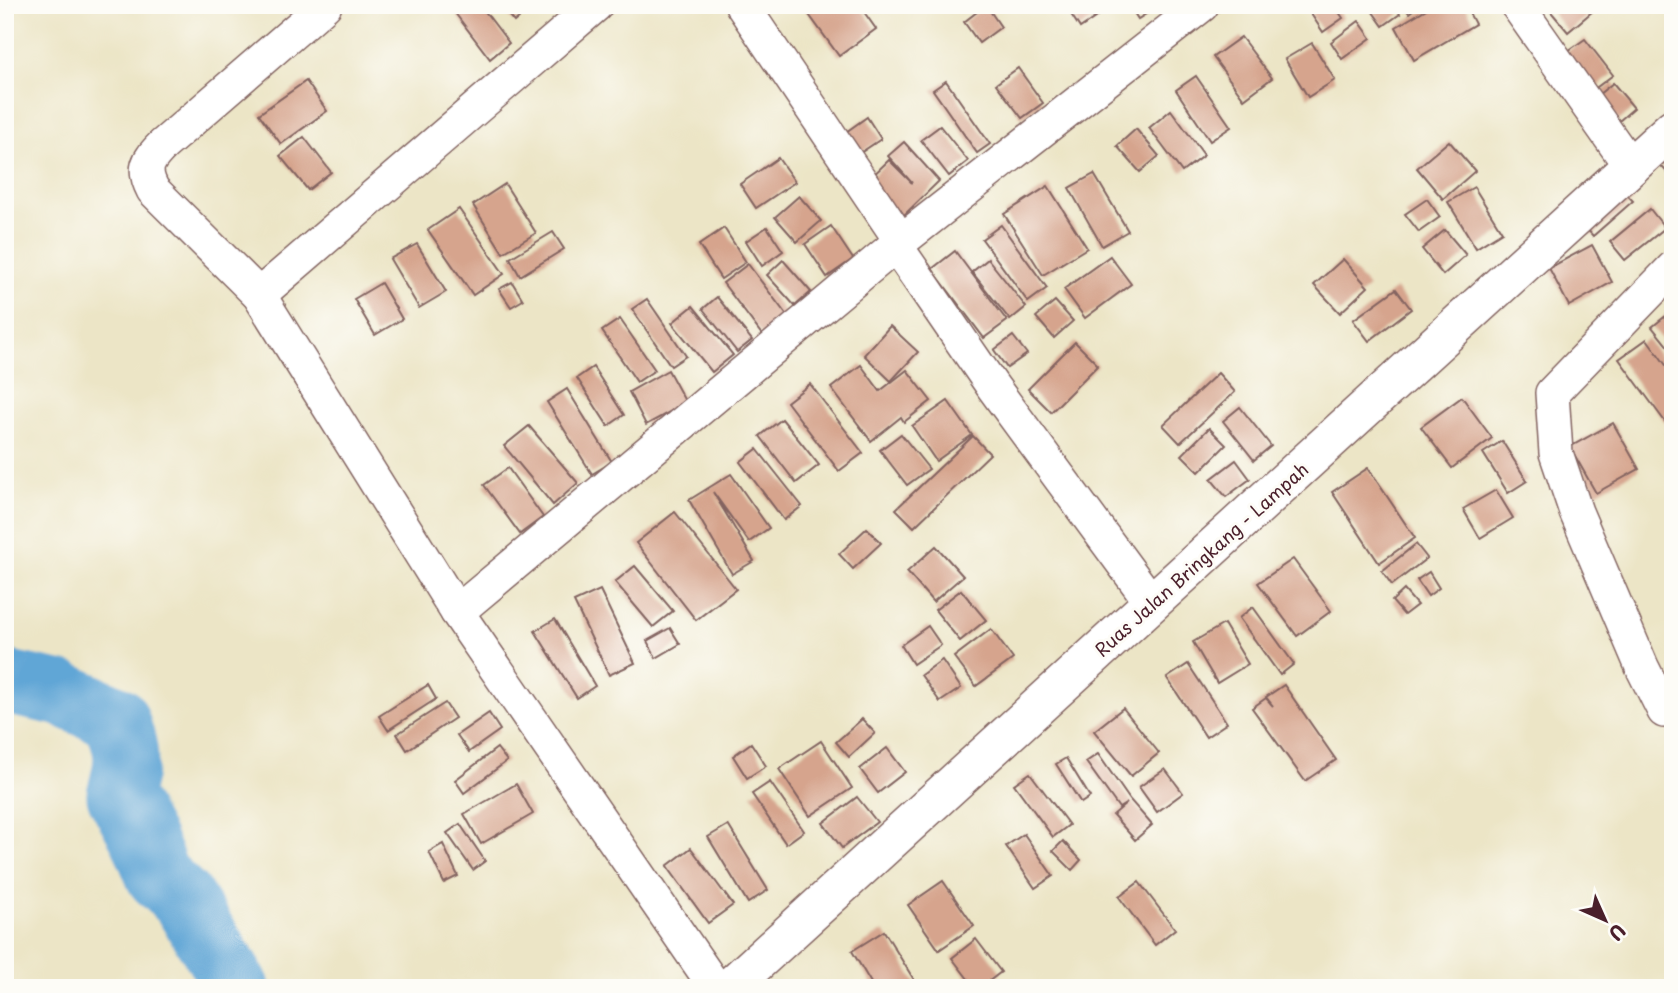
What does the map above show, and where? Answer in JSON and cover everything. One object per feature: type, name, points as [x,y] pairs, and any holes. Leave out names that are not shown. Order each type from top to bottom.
[{"type":"main road","name":"Ruas Jalan Bringkang - Lampah","points":[[729,988],[1673,128]]},
{"type":"street","points":[[325,5],[163,145],[152,156],[146,168],[147,179],[153,190],[260,295],[457,612],[716,988]]},
{"type":"street","points":[[260,295],[596,5]]},
{"type":"street","points":[[742,5],[993,387],[1152,603]]},
{"type":"street","points":[[457,612],[899,243],[1202,5]]},
{"type":"street","points":[[1517,5],[1631,167]]},
{"type":"street","points":[[1664,710],[1642,667],[1576,512],[1556,453],[1552,393],[1673,268]]},
{"type":"building","points":[[465,5],[480,5],[509,43],[490,59],[455,13]]},
{"type":"building","points":[[500,5],[534,5],[514,22]]},
{"type":"building","points":[[802,5],[859,5],[876,29],[839,56]]},
{"type":"building","points":[[986,5],[1001,27],[979,43],[964,22]]},
{"type":"building","points":[[1065,5],[1114,5],[1080,28]]},
{"type":"building","points":[[1129,5],[1160,5],[1138,19]]},
{"type":"building","points":[[1323,5],[1334,5],[1343,18],[1323,32],[1311,14]]},
{"type":"building","points":[[1368,5],[1394,5],[1400,14],[1383,26]]},
{"type":"building","points":[[1403,5],[1419,5],[1409,13]]},
{"type":"building","points":[[1433,5],[1465,5],[1475,24],[1414,60],[1396,27]]},
{"type":"building","points":[[1600,5],[1568,32],[1547,7]]},
{"type":"building","points":[[1359,21],[1371,38],[1342,59],[1331,42]]},
{"type":"building","points":[[1241,37],[1272,78],[1244,99],[1213,57]]},
{"type":"building","points":[[1585,39],[1613,75],[1593,90],[1565,53]]},
{"type":"building","points":[[1312,43],[1335,80],[1308,97],[1285,59]]},
{"type":"building","points":[[1018,68],[1043,103],[1022,118],[996,84]]},
{"type":"building","points":[[1196,76],[1231,127],[1210,141],[1176,90]]},
{"type":"building","points":[[306,81],[327,111],[281,144],[259,114]]},
{"type":"building","points":[[946,81],[990,144],[977,153],[933,90]]},
{"type":"building","points":[[1613,83],[1634,108],[1619,121],[1598,95]]},
{"type":"building","points":[[1171,110],[1204,155],[1182,172],[1149,128]]},
{"type":"building","points":[[867,117],[881,139],[860,153],[846,132]]},
{"type":"building","points":[[940,126],[968,161],[949,176],[921,140]]},
{"type":"building","points":[[1136,129],[1159,156],[1140,172],[1117,146]]},
{"type":"building","points":[[304,137],[331,172],[308,190],[280,156]]},
{"type":"building","points":[[1449,141],[1475,171],[1443,199],[1417,168]]},
{"type":"building","points":[[904,142],[939,181],[899,220],[866,182],[889,160],[912,183],[888,156]]},
{"type":"building","points":[[1673,142],[1673,179],[1654,158]]},
{"type":"building","points":[[778,158],[795,182],[756,208],[740,184]]},
{"type":"building","points":[[1094,174],[1128,231],[1102,246],[1069,188]]},
{"type":"building","points":[[505,184],[536,233],[503,253],[473,205]]},
{"type":"building","points":[[1618,185],[1633,201],[1593,236],[1579,220]]},
{"type":"building","points":[[1048,186],[1087,248],[1043,275],[1004,214]]},
{"type":"building","points":[[1474,187],[1502,232],[1476,248],[1448,202]]},
{"type":"building","points":[[799,196],[821,221],[797,242],[775,217]]},
{"type":"building","points":[[1427,199],[1440,217],[1419,232],[1405,214]]},
{"type":"building","points":[[459,209],[504,274],[473,295],[428,230]]},
{"type":"building","points":[[1650,209],[1665,228],[1625,260],[1610,242]]},
{"type":"building","points":[[1001,225],[1047,288],[1028,302],[982,239]]},
{"type":"building","points":[[831,226],[853,259],[827,277],[805,244]]},
{"type":"building","points":[[767,227],[783,251],[762,266],[746,241]]},
{"type":"building","points":[[724,228],[746,262],[721,279],[699,245]]},
{"type":"building","points":[[1445,230],[1466,255],[1443,275],[1422,249]]},
{"type":"building","points":[[553,232],[564,249],[520,276],[510,258]]},
{"type":"building","points":[[417,244],[446,292],[419,308],[390,259]]},
{"type":"building","points":[[1592,245],[1612,282],[1569,306],[1549,268]]},
{"type":"building","points":[[955,251],[1007,321],[984,338],[932,269]]},
{"type":"building","points":[[1110,256],[1131,284],[1085,318],[1064,289]]},
{"type":"building","points":[[988,259],[1026,307],[1010,320],[972,272]]},
{"type":"building","points":[[1343,259],[1368,287],[1340,313],[1314,285]]},
{"type":"building","points":[[783,260],[811,292],[795,306],[767,275]]},
{"type":"building","points":[[748,264],[788,317],[763,336],[723,283]]},
{"type":"building","points":[[512,282],[523,300],[511,307],[499,289]]},
{"type":"building","points":[[381,283],[402,319],[375,335],[354,299]]},
{"type":"building","points":[[1396,289],[1411,309],[1369,341],[1353,320]]},
{"type":"building","points":[[717,297],[752,340],[737,352],[703,309]]},
{"type":"building","points":[[647,299],[686,356],[671,366],[632,309]]},
{"type":"building","points":[[1055,301],[1073,321],[1054,338],[1036,317]]},
{"type":"building","points":[[693,306],[733,355],[712,372],[672,323]]},
{"type":"building","points":[[1673,310],[1673,353],[1652,327]]},
{"type":"building","points":[[620,319],[655,370],[637,382],[602,331]]},
{"type":"building","points":[[890,326],[918,352],[891,381],[864,355]]},
{"type":"building","points":[[1013,336],[1027,354],[1007,368],[994,350]]},
{"type":"building","points":[[1647,339],[1673,375],[1673,419],[1666,423],[1619,359]]},
{"type":"building","points":[[1075,342],[1098,365],[1051,412],[1028,389]]},
{"type":"building","points":[[861,365],[880,391],[907,370],[931,401],[904,422],[901,417],[871,441],[831,388]]},
{"type":"building","points":[[593,367],[624,415],[608,426],[577,378]]},
{"type":"building","points":[[668,370],[686,403],[646,425],[629,392]]},
{"type":"building","points":[[1218,373],[1235,392],[1180,443],[1163,425]]},
{"type":"building","points":[[810,384],[863,453],[839,471],[787,402]]},
{"type":"building","points":[[567,389],[612,462],[592,474],[547,402]]},
{"type":"building","points":[[1462,397],[1492,438],[1452,468],[1421,427]]},
{"type":"building","points":[[948,401],[972,435],[936,461],[912,426]]},
{"type":"building","points":[[1240,407],[1271,446],[1254,460],[1223,421]]},
{"type":"building","points":[[782,419],[819,465],[796,483],[760,436]]},
{"type":"building","points":[[1613,423],[1639,469],[1596,493],[1570,447]]},
{"type":"building","points":[[529,426],[578,483],[553,505],[504,446]]},
{"type":"building","points":[[1209,428],[1226,445],[1199,472],[1182,455]]},
{"type":"building","points":[[901,434],[929,469],[907,485],[880,450]]},
{"type":"building","points":[[973,436],[990,454],[914,527],[896,509]]},
{"type":"building","points":[[1502,441],[1527,481],[1508,493],[1483,453]]},
{"type":"building","points":[[757,449],[802,506],[784,520],[740,462]]},
{"type":"building","points":[[1236,460],[1250,479],[1226,497],[1211,479]]},
{"type":"building","points":[[508,468],[543,517],[520,534],[484,485]]},
{"type":"building","points":[[1368,468],[1415,538],[1379,563],[1332,492]]},
{"type":"building","points":[[731,474],[769,528],[749,542],[713,492],[754,561],[732,574],[689,500]]},
{"type":"building","points":[[1496,490],[1513,518],[1480,538],[1463,509]]},
{"type":"building","points":[[675,512],[736,589],[696,620],[636,543]]},
{"type":"building","points":[[867,528],[881,543],[853,569],[839,554]]},
{"type":"building","points":[[1416,544],[1427,558],[1392,585],[1382,571]]},
{"type":"building","points":[[936,546],[963,576],[933,602],[907,572]]},
{"type":"building","points":[[1293,559],[1331,611],[1297,636],[1258,583]]},
{"type":"building","points":[[635,566],[673,611],[653,627],[615,582]]},
{"type":"building","points":[[1429,572],[1439,588],[1428,596],[1417,580]]},
{"type":"building","points":[[600,590],[635,663],[609,675],[574,602]]},
{"type":"building","points":[[961,590],[986,620],[960,641],[935,610]]},
{"type":"building","points":[[1404,590],[1417,605],[1404,615],[1392,601]]},
{"type":"building","points":[[1253,607],[1294,664],[1280,675],[1239,618]]},
{"type":"building","points":[[555,619],[595,686],[577,698],[535,631]]},
{"type":"building","points":[[1224,624],[1248,664],[1217,683],[1193,642]]},
{"type":"building","points":[[928,626],[941,645],[913,664],[901,645]]},
{"type":"building","points":[[670,628],[680,644],[656,658],[647,641]]},
{"type":"building","points":[[991,629],[1013,659],[976,686],[954,657]]},
{"type":"building","points":[[942,660],[961,688],[940,702],[921,675]]},
{"type":"building","points":[[1188,664],[1227,723],[1206,737],[1167,678]]},
{"type":"building","points":[[428,685],[436,699],[388,730],[379,716]]},
{"type":"building","points":[[1284,685],[1336,760],[1305,781],[1252,708],[1266,698],[1273,706],[1266,697]]},
{"type":"building","points":[[445,703],[455,718],[407,750],[397,734]]},
{"type":"building","points":[[1123,708],[1159,753],[1131,776],[1094,731]]},
{"type":"building","points":[[489,713],[500,730],[469,752],[457,735]]},
{"type":"building","points":[[862,719],[875,733],[849,757],[836,742]]},
{"type":"building","points":[[821,741],[852,788],[810,816],[779,769]]},
{"type":"building","points":[[751,743],[766,766],[747,778],[733,756]]},
{"type":"building","points":[[497,748],[507,761],[464,793],[455,780]]},
{"type":"building","points":[[887,748],[905,772],[878,793],[860,769]]},
{"type":"building","points":[[1098,754],[1130,800],[1152,825],[1135,840],[1113,815],[1127,803],[1119,808],[1086,762]]},
{"type":"building","points":[[1066,758],[1090,797],[1081,803],[1056,764]]},
{"type":"building","points":[[1165,769],[1183,793],[1157,812],[1139,787]]},
{"type":"building","points":[[1030,773],[1069,825],[1053,837],[1014,784]]},
{"type":"building","points":[[770,782],[804,831],[786,844],[752,794]]},
{"type":"building","points":[[516,784],[533,814],[481,844],[464,814]]},
{"type":"building","points":[[857,797],[877,822],[842,848],[823,823]]},
{"type":"building","points":[[460,824],[485,861],[473,870],[447,833]]},
{"type":"building","points":[[728,825],[768,890],[748,903],[708,837]]},
{"type":"building","points":[[1024,834],[1053,876],[1035,888],[1006,846]]},
{"type":"building","points":[[1063,841],[1081,860],[1072,870],[1053,851]]},
{"type":"building","points":[[443,844],[458,876],[444,883],[429,852]]},
{"type":"building","points":[[691,848],[733,905],[708,923],[667,866]]},
{"type":"building","points":[[943,881],[974,926],[939,950],[908,905]]},
{"type":"building","points":[[1139,882],[1175,929],[1155,945],[1119,897]]},
{"type":"building","points":[[884,931],[919,988],[874,988],[852,951]]},
{"type":"building","points":[[976,939],[1001,972],[980,988],[975,988],[952,958]]},
{"type":"waterway","points":[[5,682],[62,694],[116,718],[126,756],[119,795],[142,837],[158,876],[183,900],[238,988]]}]
